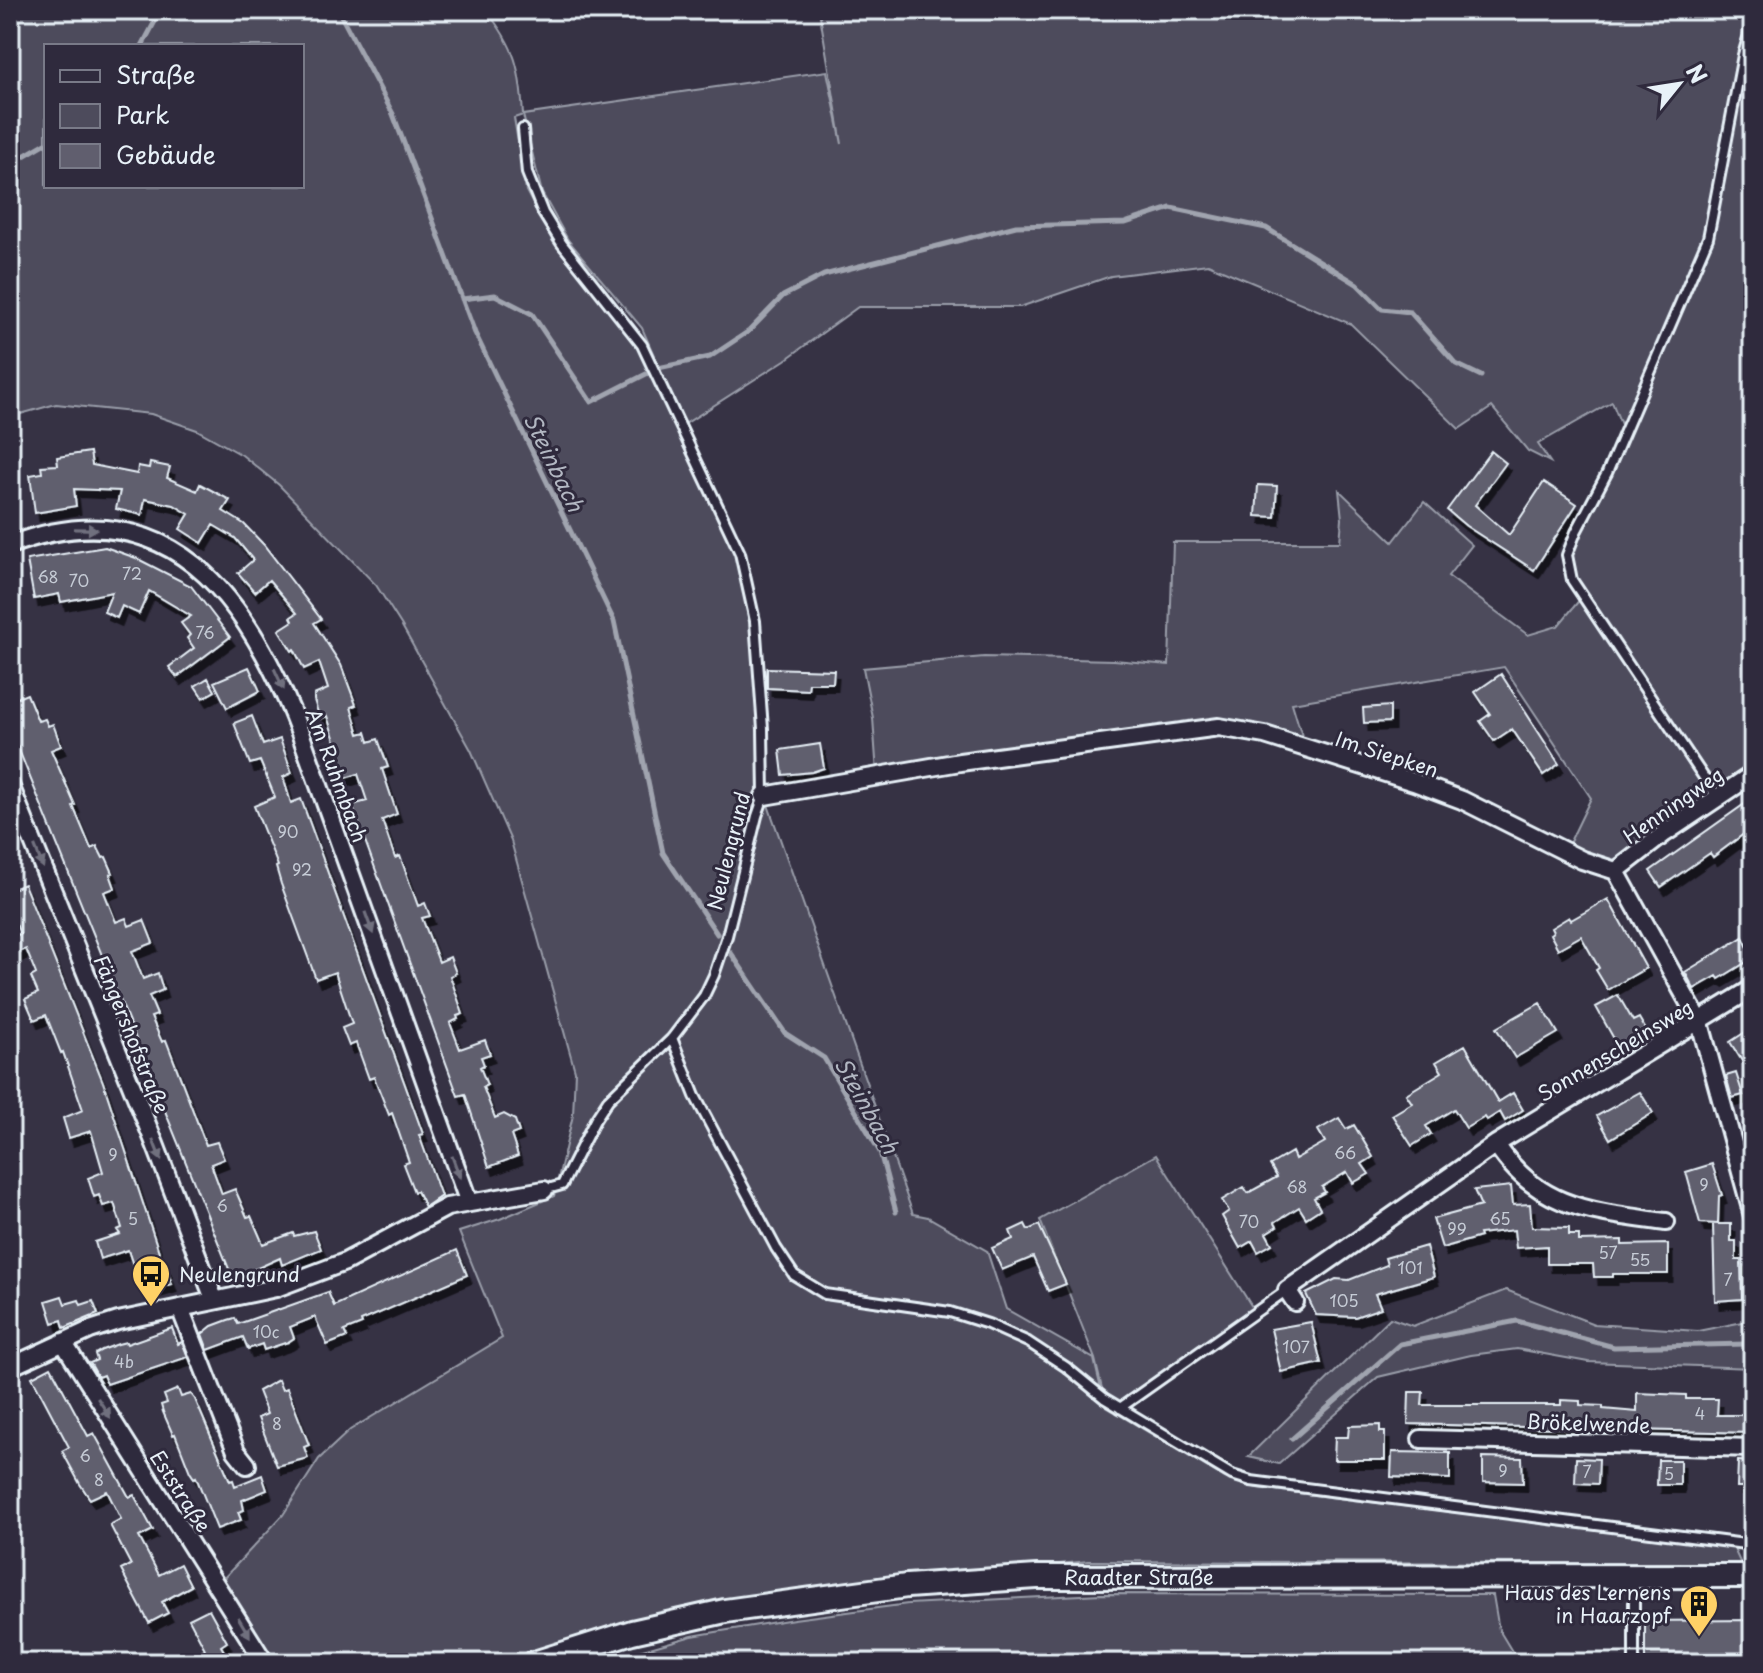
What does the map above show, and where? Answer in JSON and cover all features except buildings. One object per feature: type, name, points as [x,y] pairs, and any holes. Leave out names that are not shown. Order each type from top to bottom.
[{"type":"main road","name":"Raadter Straße","points":[[534,1663],[632,1632],[725,1611],[907,1586],[1037,1577],[1753,1576]]},
{"type":"street","name":"Am Ruhmbach","points":[[10,545],[64,529],[113,531],[138,536],[170,550],[200,569],[229,597],[249,625],[276,673],[299,730],[469,1203]]},
{"type":"street","name":"Im Siepken","points":[[764,796],[960,762],[1219,727],[1265,735],[1414,782],[1487,811],[1582,860],[1616,871]]},
{"type":"street","name":"Henningweg","points":[[1616,871],[1665,833],[1753,774]]},
{"type":"street","name":"Fängershofstraße","points":[[10,785],[214,1299]]},
{"type":"street","points":[[1616,871],[1700,1023],[1753,1216]]},
{"type":"street","name":"Sonnenscheinsweg","points":[[1291,1296],[1496,1144],[1700,1023],[1753,988]]},
{"type":"street","points":[[1496,1144],[1511,1167],[1545,1195],[1601,1213],[1666,1222]]},
{"type":"street","name":"Neulengrund","points":[[10,1367],[118,1321],[276,1288],[322,1272],[447,1207],[544,1190]]},
{"type":"street","points":[[180,1308],[236,1451],[247,1465]]},
{"type":"street","name":"Eststraße","points":[[63,1342],[265,1663]]},
{"type":"street","name":"Brökelwende","points":[[1421,1439],[1753,1448]]},
{"type":"lane","points":[[1717,797],[1572,580],[1567,555],[1675,319],[1708,238],[1743,55],[1753,21]]},
{"type":"lane","name":"Neulengrund","points":[[523,129],[527,173],[543,213],[562,244],[629,325],[648,357],[740,553],[755,621],[763,729],[764,796],[714,975],[704,996],[672,1038],[608,1100],[562,1185],[544,1190]]},
{"type":"lane","points":[[672,1038],[695,1096],[776,1248],[794,1275],[825,1294],[927,1308],[988,1324],[1028,1342],[1120,1408],[1232,1475],[1251,1481],[1753,1545]]},
{"type":"lane","points":[[1120,1408],[1291,1296]]},
{"type":"lane","points":[[1634,1576],[1634,1663]]},
{"type":"green space","points":[[10,10],[486,10],[515,59],[523,115],[827,71],[842,144],[819,10],[1753,10],[1753,774],[1714,796],[1616,869],[1566,850],[1591,798],[1504,667],[1292,703],[1305,746],[1218,725],[877,774],[873,718],[863,668],[984,657],[1114,660],[1169,665],[1173,542],[1340,542],[1342,519],[1339,490],[1393,542],[1424,502],[1472,545],[1448,576],[1528,635],[1558,626],[1582,597],[1573,579],[1568,555],[1624,432],[1612,402],[1538,444],[1550,462],[1528,451],[1492,407],[1459,429],[1351,324],[1208,264],[1111,276],[1020,307],[858,307],[785,360],[685,424],[739,553],[754,622],[767,802],[913,1214],[928,1217],[987,1251],[1006,1309],[1094,1359],[1105,1406],[1225,1478],[1257,1488],[1733,1547],[1741,1564],[1089,1561],[909,1579],[515,1663],[272,1663],[222,1580],[283,1515],[319,1459],[350,1430],[502,1338],[459,1232],[554,1196],[573,1115],[575,1071],[511,841],[471,750],[376,585],[279,485],[242,455],[197,430],[151,414],[56,404],[10,417]],"holes":[[[523,115],[542,193],[568,240],[642,328],[684,424],[677,427],[639,347],[553,242],[526,191],[514,118]]]},
{"type":"green space","points":[[1156,1155],[1254,1310],[1120,1408],[1104,1397],[1095,1359],[1040,1220]]},
{"type":"green space","points":[[1506,1290],[1594,1324],[1698,1331],[1753,1320],[1753,1368],[1588,1362],[1517,1349],[1471,1355],[1378,1377],[1279,1464],[1248,1457],[1390,1318],[1413,1326]]},
{"type":"green space","points":[[1101,1594],[1493,1595],[1499,1630],[1519,1663],[597,1663],[692,1636],[794,1619],[908,1604]]},
{"type":"waterway","points":[[143,44],[161,10]]},
{"type":"waterway","name":"Steinbach","points":[[338,10],[393,114],[475,333],[614,621],[663,853],[717,934]]},
{"type":"waterway","points":[[10,164],[44,144]]},
{"type":"waterway","points":[[462,299],[495,295],[532,314],[591,402],[658,368],[710,357],[749,331],[783,296],[824,275],[1016,226],[1125,223],[1171,208],[1266,228],[1357,284],[1382,309],[1410,312],[1456,364],[1481,376]]},
{"type":"waterway","name":"Steinbach","points":[[731,953],[785,1033],[824,1058],[880,1152],[896,1212]]},
{"type":"waterway","points":[[1292,1439],[1400,1344],[1517,1321],[1614,1347],[1747,1344]]},
{"type":"place","name":"Neulengrund","points":[[151,1308]]},
{"type":"place","name":"Haus des Lernens in Haarzopf","points":[[1699,1638]]}]
